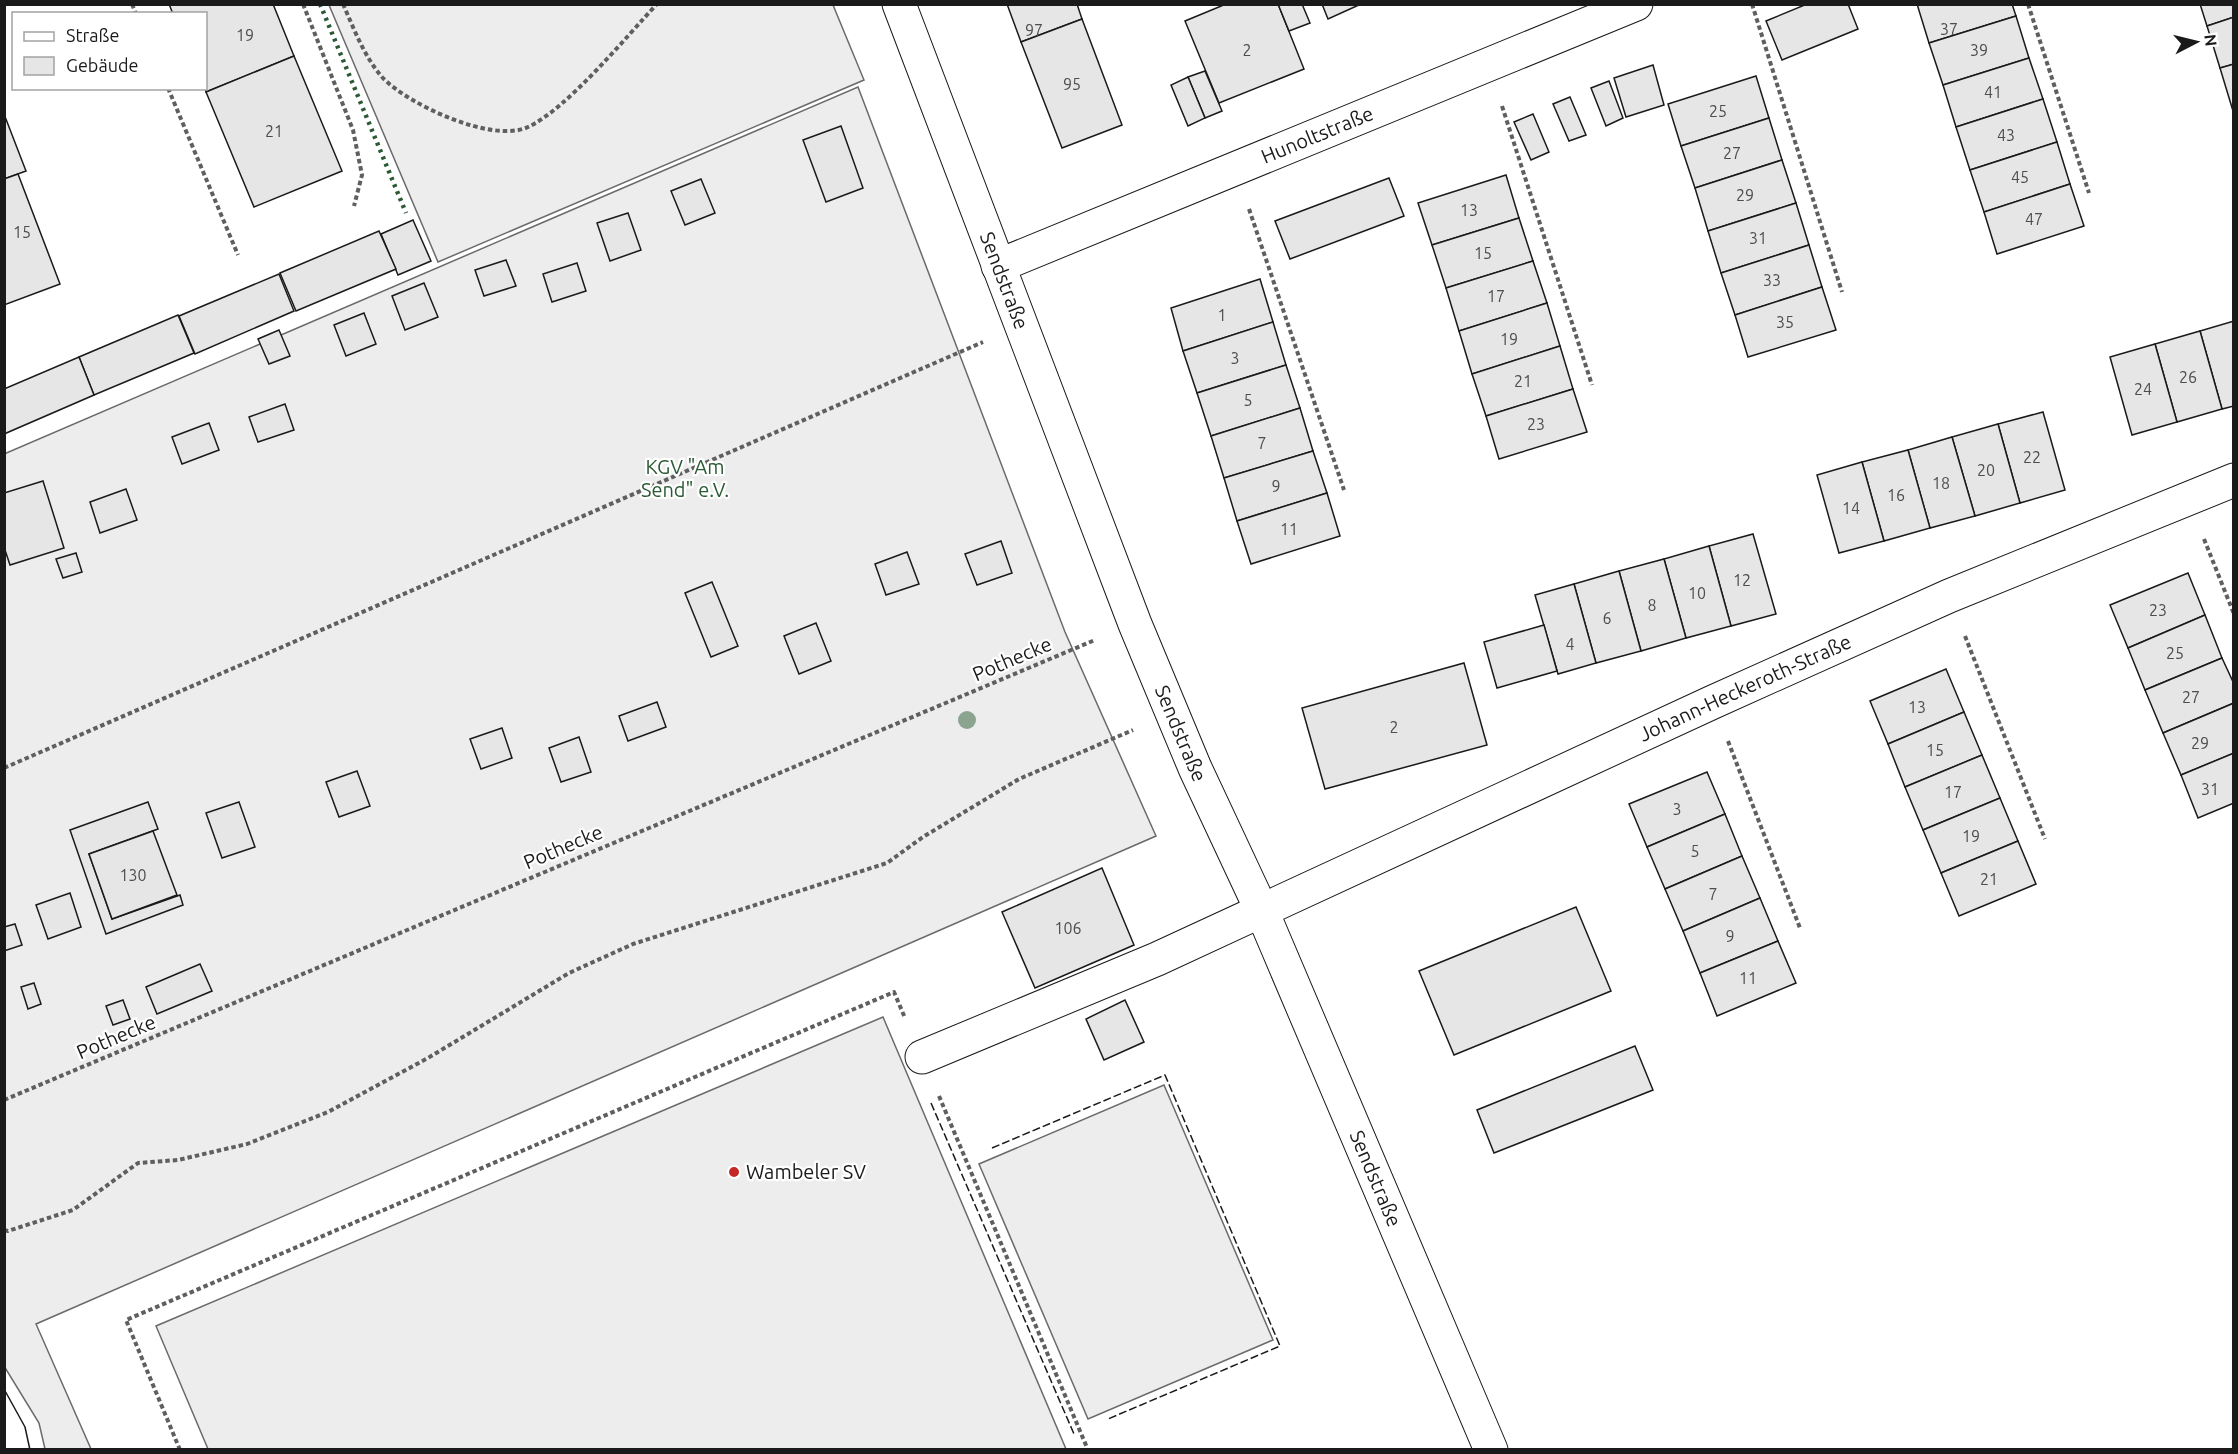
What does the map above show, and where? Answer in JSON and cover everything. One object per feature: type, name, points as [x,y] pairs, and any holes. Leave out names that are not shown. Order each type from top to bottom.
[{"type":"street","name":"Sendstraße","points":[[899,4],[1135,624],[1261,909],[1491,1449]]},
{"type":"street","name":"Hunoltstraße","points":[[998,266],[1235,171],[1636,4]]},
{"type":"street","name":"Johann-Heckeroth-Straße","points":[[922,1057],[1157,959],[1261,909],[1949,596],[2234,480]]},
{"type":"path","points":[[303,4],[353,130],[362,175],[354,206]]},
{"type":"path","points":[[343,4],[360,43],[382,77],[403,93],[448,118],[476,127],[506,130],[527,128],[561,104],[657,4]]},
{"type":"path","points":[[1752,4],[1842,292]]},
{"type":"path","points":[[2028,4],[2089,193]]},
{"type":"path","points":[[1489,65],[1592,386]]},
{"type":"path","points":[[169,90],[238,255]]},
{"type":"path","points":[[1235,171],[1344,490]]},
{"type":"path","points":[[4,768],[957,353],[1022,328]]},
{"type":"path","points":[[2189,498],[2234,614]]},
{"type":"path","points":[[1949,596],[2045,838]]},
{"type":"path","name":"Pothecke","points":[[4,1100],[1135,624]]},
{"type":"path","points":[[1713,702],[1800,928]]},
{"type":"path","points":[[4,1230],[8,1231],[73,1210],[138,1163],[178,1160],[247,1144],[328,1112],[428,1058],[569,973],[633,944],[886,863],[923,837],[1019,779],[1173,713]]},
{"type":"path","points":[[180,1449],[126,1320],[894,992],[1088,1449]]},
{"type":"shaded area","points":[[329,5],[833,5],[864,80],[438,262]]},
{"type":"shaded area","name":"KGV \"Am Send\" e.V.","points":[[858,87],[1065,632],[1156,836],[36,1324],[91,1449],[45,1449],[39,1423],[4,1366],[4,454]]},
{"type":"shaded area","name":"Wambeler SV","points":[[883,1017],[1066,1449],[208,1449],[156,1326]]},
{"type":"shaded area","points":[[1164,1085],[1273,1340],[1088,1419],[979,1164]]},
{"type":"building","points":[[169,4],[273,4],[294,56],[206,92],[207,12],[172,12]]},
{"type":"building","points":[[1007,4],[1077,4],[1082,19],[1021,42]]},
{"type":"building","points":[[1226,4],[1278,4],[1304,69],[1219,103],[1185,21]]},
{"type":"building","points":[[1278,4],[1302,4],[1310,23],[1289,31]]},
{"type":"building","points":[[1322,4],[1361,4],[1328,19]]},
{"type":"building","points":[[1807,4],[1848,4],[1858,29],[1782,60],[1766,21]]},
{"type":"building","points":[[1917,4],[2012,4],[2016,16],[1929,43]]},
{"type":"building","points":[[2200,4],[2234,4],[2234,17],[2207,26]]},
{"type":"building","points":[[2016,16],[2029,58],[1943,85],[1929,43]]},
{"type":"building","points":[[2234,17],[2234,64],[2220,68],[2207,26]]},
{"type":"building","points":[[1082,19],[1122,125],[1062,148],[1021,42]]},
{"type":"building","points":[[294,56],[342,171],[254,207],[206,92]]},
{"type":"building","points":[[2029,58],[2043,99],[1956,127],[1943,85]]},
{"type":"building","points":[[2234,64],[2234,111],[2233,111],[2220,68]]},
{"type":"building","points":[[1653,65],[1664,105],[1626,117],[1614,78]]},
{"type":"building","points":[[1205,71],[1222,111],[1205,118],[1188,77]]},
{"type":"building","points":[[1756,76],[1769,118],[1681,146],[1668,104]]},
{"type":"building","points":[[1188,77],[1205,118],[1188,126],[1171,85]]},
{"type":"building","points":[[1609,81],[1623,118],[1606,126],[1591,88]]},
{"type":"building","points":[[1570,97],[1586,135],[1569,141],[1553,104]]},
{"type":"building","points":[[2043,99],[2057,142],[1970,170],[1956,127]]},
{"type":"building","points":[[4,114],[26,171],[4,179]]},
{"type":"building","points":[[1533,114],[1549,152],[1531,160],[1514,122]]},
{"type":"building","points":[[1769,118],[1782,160],[1695,188],[1681,146]]},
{"type":"building","points":[[841,126],[863,188],[826,202],[803,140]]},
{"type":"building","points":[[2057,142],[2070,184],[1984,212],[1970,170]]},
{"type":"building","points":[[1782,160],[1796,203],[1708,231],[1695,188]]},
{"type":"building","points":[[18,174],[60,284],[4,305],[4,179]]},
{"type":"building","points":[[1506,175],[1519,218],[1432,245],[1418,203]]},
{"type":"building","points":[[1389,178],[1404,216],[1290,259],[1275,221]]},
{"type":"building","points":[[701,179],[715,213],[685,225],[671,191]]},
{"type":"building","points":[[2070,184],[2084,226],[1997,254],[1984,212]]},
{"type":"building","points":[[1796,203],[1809,245],[1721,273],[1708,231]]},
{"type":"building","points":[[628,213],[641,250],[610,261],[597,223]]},
{"type":"building","points":[[1519,218],[1533,261],[1446,288],[1432,245]]},
{"type":"building","points":[[413,220],[431,261],[398,275],[381,234]]},
{"type":"building","points":[[379,231],[396,269],[296,311],[280,273]]},
{"type":"building","points":[[1809,245],[1822,287],[1735,315],[1721,273]]},
{"type":"building","points":[[506,260],[516,286],[484,296],[475,270]]},
{"type":"building","points":[[1533,261],[1547,303],[1459,331],[1446,288]]},
{"type":"building","points":[[577,263],[586,291],[552,302],[543,274]]},
{"type":"building","points":[[279,274],[294,311],[195,354],[179,316]]},
{"type":"building","points":[[1260,279],[1273,322],[1183,351],[1171,308]]},
{"type":"building","points":[[424,283],[438,317],[405,330],[392,296]]},
{"type":"building","points":[[1822,287],[1836,330],[1748,357],[1735,315]]},
{"type":"building","points":[[1547,303],[1560,346],[1472,374],[1459,331]]},
{"type":"building","points":[[364,313],[376,344],[346,356],[334,325]]},
{"type":"building","points":[[178,315],[194,353],[94,395],[79,357]]},
{"type":"building","points":[[2234,321],[2234,406],[2222,409],[2200,331]]},
{"type":"building","points":[[1273,322],[1286,365],[1197,393],[1183,351]]},
{"type":"building","points":[[279,330],[290,356],[269,364],[258,339]]},
{"type":"building","points":[[2200,331],[2222,409],[2177,422],[2155,344]]},
{"type":"building","points":[[2155,344],[2177,422],[2132,435],[2110,357]]},
{"type":"building","points":[[1560,346],[1573,389],[1486,416],[1472,374]]},
{"type":"building","points":[[79,357],[94,395],[4,434],[4,389]]},
{"type":"building","points":[[1286,365],[1300,408],[1211,436],[1197,393]]},
{"type":"building","points":[[1573,389],[1587,432],[1499,459],[1486,416]]},
{"type":"building","points":[[285,404],[294,430],[258,442],[249,417]]},
{"type":"building","points":[[1300,408],[1313,451],[1224,478],[1211,436]]},
{"type":"building","points":[[2043,412],[2065,490],[2020,503],[1998,424]]},
{"type":"building","points":[[209,423],[219,450],[182,464],[172,437]]},
{"type":"building","points":[[1998,424],[2020,503],[1975,516],[1952,437]]},
{"type":"building","points":[[1952,437],[1975,516],[1930,528],[1908,450]]},
{"type":"building","points":[[1908,450],[1930,528],[1884,541],[1862,462]]},
{"type":"building","points":[[1313,451],[1327,493],[1237,521],[1224,478]]},
{"type":"building","points":[[1862,462],[1884,541],[1839,553],[1817,475]]},
{"type":"building","points":[[43,481],[64,548],[10,565],[4,547],[4,493]]},
{"type":"building","points":[[126,489],[137,520],[100,533],[90,502]]},
{"type":"building","points":[[1327,493],[1340,536],[1251,564],[1237,521]]},
{"type":"building","points":[[1753,534],[1776,614],[1731,626],[1709,546]]},
{"type":"building","points":[[1001,541],[1012,573],[977,585],[965,554]]},
{"type":"building","points":[[1709,546],[1731,626],[1686,638],[1664,559]]},
{"type":"building","points":[[907,552],[919,584],[886,595],[875,564]]},
{"type":"building","points":[[76,553],[82,572],[63,578],[56,559]]},
{"type":"building","points":[[1664,559],[1686,638],[1641,651],[1619,571]]},
{"type":"building","points":[[1619,571],[1641,651],[1596,663],[1574,584]]},
{"type":"building","points":[[2188,573],[2205,615],[2128,648],[2110,605]]},
{"type":"building","points":[[712,582],[738,646],[711,657],[685,593]]},
{"type":"building","points":[[1574,584],[1596,663],[1558,674],[1535,595]]},
{"type":"building","points":[[2205,615],[2222,658],[2145,690],[2128,648]]},
{"type":"building","points":[[816,623],[831,661],[799,674],[784,636]]},
{"type":"building","points":[[1544,625],[1557,671],[1497,688],[1484,642]]},
{"type":"building","points":[[2222,658],[2234,684],[2234,703],[2163,733],[2145,690]]},
{"type":"building","points":[[1464,663],[1487,745],[1325,789],[1302,708]]},
{"type":"building","points":[[1946,669],[1964,712],[1888,744],[1870,701]]},
{"type":"building","points":[[657,702],[666,727],[628,741],[619,716]]},
{"type":"building","points":[[2234,703],[2234,753],[2181,775],[2163,733]]},
{"type":"building","points":[[1964,712],[1982,755],[1905,787],[1888,744]]},
{"type":"building","points":[[502,728],[512,758],[481,769],[470,739]]},
{"type":"building","points":[[579,737],[591,772],[561,782],[549,748]]},
{"type":"building","points":[[2234,753],[2234,803],[2198,818],[2181,775]]},
{"type":"building","points":[[1982,755],[2000,798],[1923,830],[1905,787]]},
{"type":"building","points":[[357,771],[370,806],[339,817],[326,782]]},
{"type":"building","points":[[1707,772],[1725,814],[1647,847],[1629,804]]},
{"type":"building","points":[[2000,798],[2018,841],[1941,873],[1923,830]]},
{"type":"building","points":[[148,802],[158,829],[89,854],[112,919],[180,895],[183,905],[106,934],[70,830]]},
{"type":"building","points":[[239,802],[255,847],[222,858],[206,813]]},
{"type":"building","points":[[1725,814],[1742,856],[1665,889],[1647,847]]},
{"type":"building","points":[[153,831],[177,895],[112,919],[89,854]]},
{"type":"building","points":[[2018,841],[2036,884],[1959,916],[1941,873]]},
{"type":"building","points":[[1742,856],[1760,898],[1683,931],[1665,889]]},
{"type":"building","points":[[1102,868],[1134,945],[1035,988],[1002,912]]},
{"type":"building","points":[[70,893],[81,927],[48,939],[36,905]]},
{"type":"building","points":[[1760,898],[1778,941],[1700,973],[1683,931]]},
{"type":"building","points":[[1576,907],[1611,991],[1454,1055],[1419,971]]},
{"type":"building","points":[[15,924],[22,945],[4,951],[4,927]]},
{"type":"building","points":[[1778,941],[1796,983],[1717,1016],[1700,973]]},
{"type":"building","points":[[200,964],[212,991],[157,1014],[146,987]]},
{"type":"building","points":[[34,983],[41,1004],[28,1009],[21,987]]},
{"type":"building","points":[[123,1000],[130,1019],[113,1025],[106,1006]]},
{"type":"building","points":[[1125,1000],[1144,1042],[1104,1060],[1086,1019]]},
{"type":"building","points":[[1635,1046],[1653,1090],[1494,1153],[1477,1110]]},
{"type":"tram line","points":[[4,1389],[25,1427],[30,1450]]},
{"type":"hedge","points":[[320,4],[406,213]]},
{"type":"fence","points":[[992,1148],[1165,1075],[1280,1346],[1108,1419]]},
{"type":"fence","points":[[931,1103],[1074,1434]]},
{"type":"place","name":"Wambeler SV","points":[[734,1172]]}]
